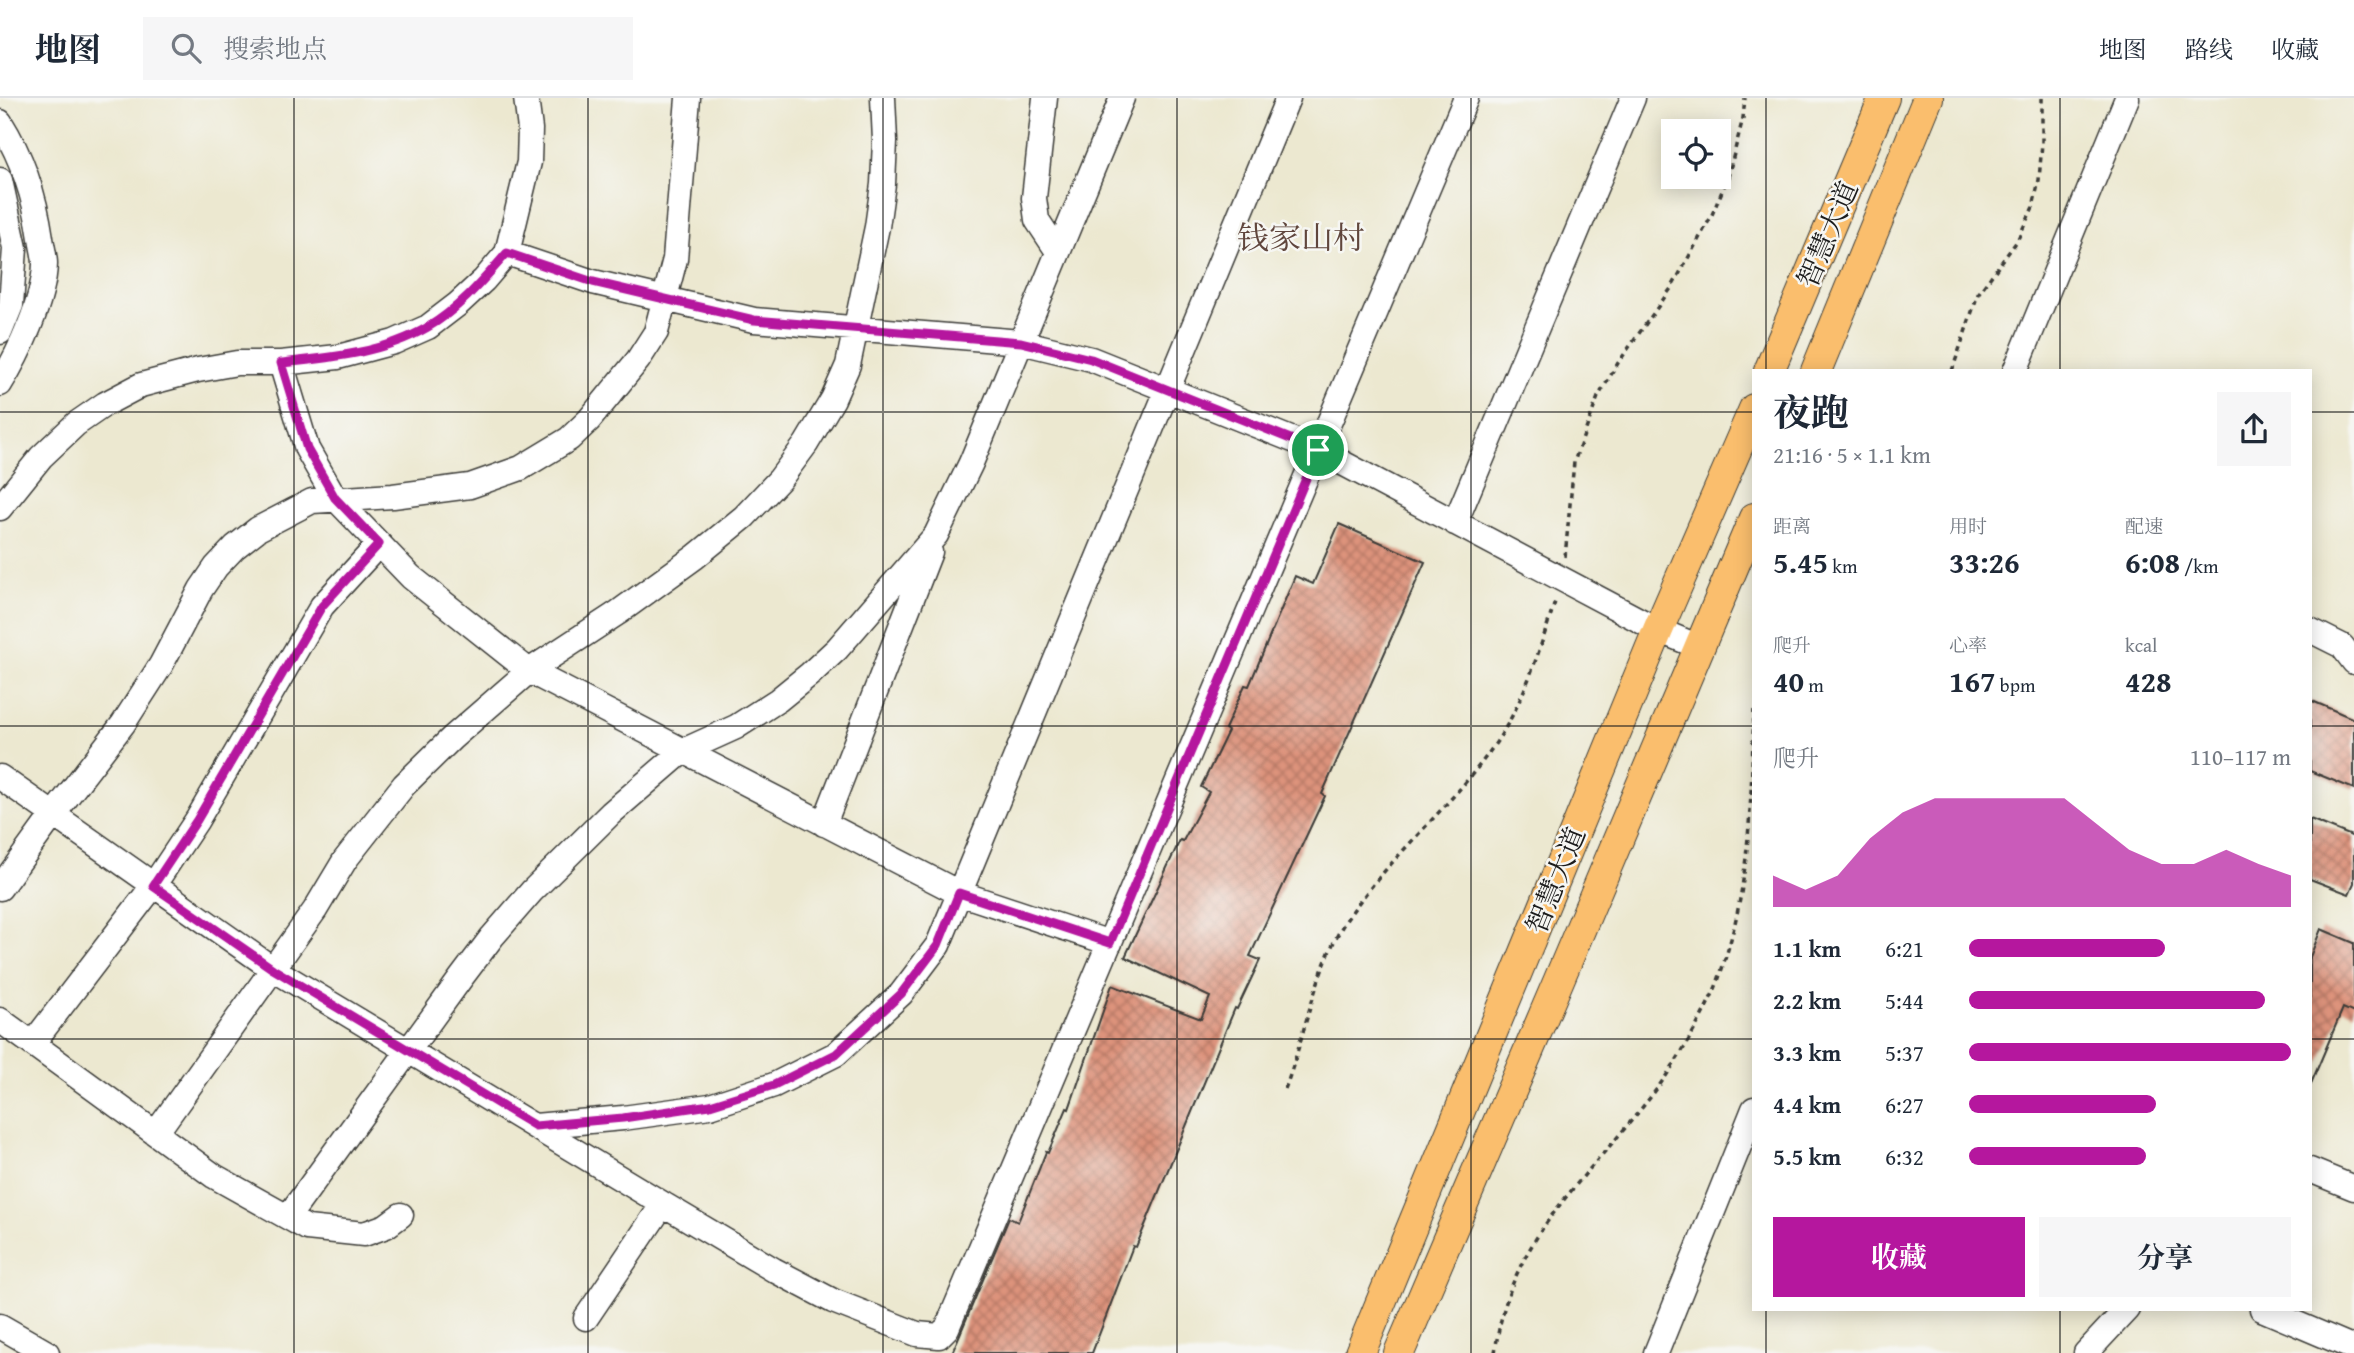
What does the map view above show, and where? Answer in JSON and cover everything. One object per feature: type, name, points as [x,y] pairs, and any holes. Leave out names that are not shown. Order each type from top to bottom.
[{"type":"main road","name":"智慧大道","points":[[1770,369],[1884,98]]},
{"type":"main road","name":"智慧大道","points":[[1817,369],[1928,98]]},
{"type":"main road","name":"智慧大道","points":[[1360,1353],[1658,630],[1752,414]]},
{"type":"main road","name":"智慧大道","points":[[1399,1353],[1752,523]]},
{"type":"street","points":[[0,508],[41,457],[76,424],[105,404],[141,385],[237,363],[281,363],[338,357],[394,342],[428,327],[484,280],[507,253],[529,162],[530,129],[526,98]]},
{"type":"street","points":[[0,888],[123,724],[161,665],[201,589],[216,567],[235,547],[258,529],[312,501],[393,496],[470,486],[521,468],[569,439],[589,420],[638,360],[656,332],[666,300],[675,259],[688,98]]},
{"type":"street","points":[[156,1133],[314,910],[345,860],[404,785],[452,738],[529,671],[619,612],[695,557],[744,517],[780,479],[806,444],[833,399],[848,365],[877,227],[883,184],[883,98]]},
{"type":"street","points":[[1045,98],[1034,198],[1037,220],[1057,250]]},
{"type":"street","points":[[824,824],[936,535],[971,463],[1122,98]]},
{"type":"street","points":[[535,1126],[623,1118],[710,1105],[774,1085],[836,1054],[901,994],[938,945],[1289,98]]},
{"type":"street","points":[[0,777],[273,969],[774,1270],[833,1301],[918,1334],[939,1336],[947,1328],[1466,98]]},
{"type":"street","points":[[1455,523],[1633,98]]},
{"type":"street","points":[[2016,369],[2127,98]]},
{"type":"street","points":[[0,122],[22,165],[37,212],[45,265],[37,306],[12,366],[0,384]]},
{"type":"street","points":[[0,180],[15,248],[11,305],[0,332]]},
{"type":"street","points":[[507,253],[593,282],[754,320],[1021,342],[1091,359],[1318,450],[1658,630],[1699,648]]},
{"type":"street","points":[[281,363],[307,449],[335,498],[411,577],[529,671],[959,893],[1110,943]]},
{"type":"street","points":[[288,1217],[492,937],[532,891],[611,813],[683,751],[736,727],[778,700],[810,674],[860,623],[936,535]]},
{"type":"street","points":[[33,1043],[153,886],[197,820],[322,606],[379,544]]},
{"type":"street","points":[[2312,631],[2342,646],[2354,662]]},
{"type":"street","points":[[0,1020],[214,1175],[307,1228],[364,1234],[386,1226],[401,1215]]},
{"type":"street","points":[[1656,1353],[1752,1114]]},
{"type":"street","points":[[2312,1171],[2354,1188]]},
{"type":"street","points":[[586,1318],[663,1203]]},
{"type":"street","points":[[2086,1353],[2125,1311]]},
{"type":"street","points":[[2267,1311],[2354,1348]]},
{"type":"street","points":[[0,1326],[47,1353]]},
{"type":"street","points":[[0,1346],[13,1353]]},
{"type":"path","points":[[1285,1089],[1327,956],[1346,920],[1386,869],[1474,772],[1502,734],[1528,681],[1562,579],[1574,462],[1598,397],[1618,363],[1672,287],[1712,217],[1728,177],[1743,118],[1745,98]]},
{"type":"path","points":[[1953,369],[1978,294],[2017,241],[2034,207],[2042,143],[2042,98]]},
{"type":"path","points":[[1495,1353],[1512,1283],[1536,1236],[1564,1197],[1646,1103],[1683,1048],[1715,990],[1737,922],[1751,817],[1752,781]]},
{"type":"building","points":[[1339,524],[1425,562],[1322,794],[1325,796],[1250,956],[1260,960],[1237,1009],[1235,1008],[1136,1247],[1133,1246],[1092,1353],[952,1353],[1009,1218],[1018,1222],[1046,1152],[1048,1153],[1067,1108],[1069,1109],[1112,985],[1201,1019],[1210,997],[1125,957],[1180,840],[1183,841],[1209,792],[1201,787],[1228,731],[1225,729],[1245,685],[1249,686],[1295,576],[1313,584]]},
{"type":"building","points":[[2312,701],[2354,719],[2354,789],[2312,772]]},
{"type":"building","points":[[2312,820],[2354,837],[2354,883],[2349,894],[2312,880]]},
{"type":"building","points":[[2321,929],[2354,943],[2354,1013],[2343,1008],[2312,1081],[2312,952]]},
{"type":"district","name":"钱家山村","points":[[1301,237]]},
{"type":"route","points":[[507,253],[593,282],[754,320],[1021,342],[1091,359],[1318,450],[1110,943],[959,893],[938,945],[901,994],[836,1054],[774,1085],[710,1105],[623,1118],[535,1126],[273,969],[153,886],[197,820],[322,606],[379,544],[335,498],[307,449],[281,363],[338,357],[394,342],[428,327],[484,280],[507,253]]}]
